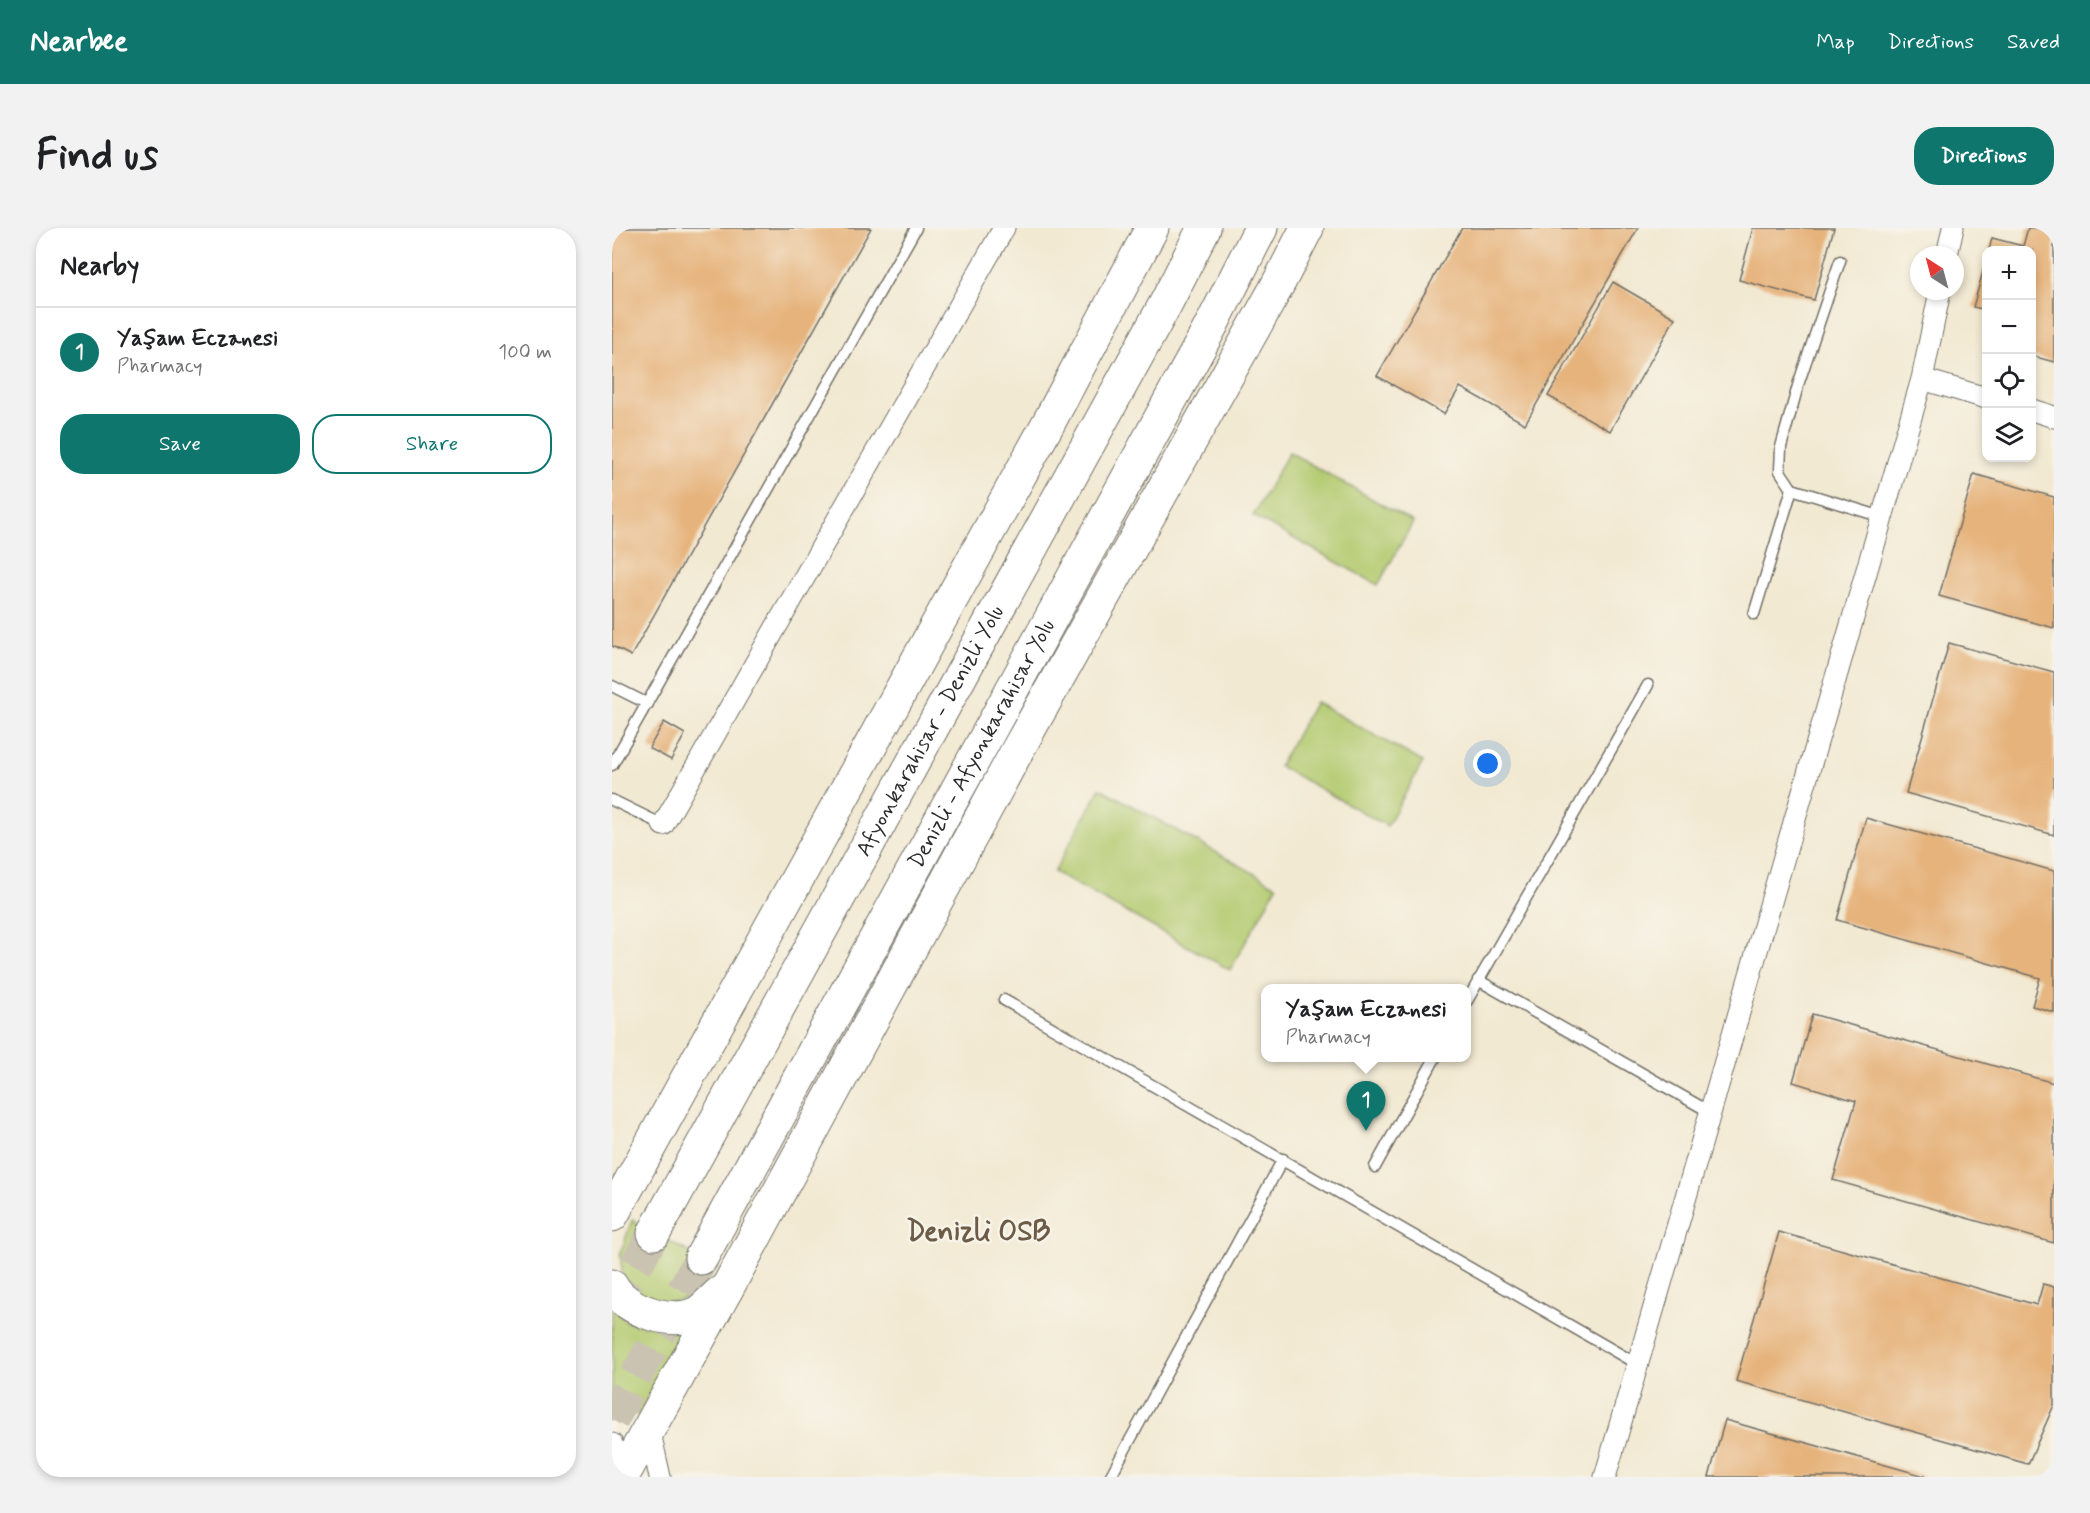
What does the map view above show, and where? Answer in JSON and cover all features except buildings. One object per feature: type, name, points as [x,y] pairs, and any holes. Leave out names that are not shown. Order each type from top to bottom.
[{"type":"highway","points":[[612,1215],[1049,422],[1152,228]]},
{"type":"highway","name":"Afyonkarahisar - Denizli Yolu","points":[[654,1233],[1166,303],[1204,228]]},
{"type":"highway","name":"Denizli - Afyonkarahisar Yolu","points":[[701,1258],[1205,337],[1261,228]]},
{"type":"highway","points":[[622,1477],[730,1283],[1017,751],[1264,311],[1307,228]]},
{"type":"highway","points":[[612,1286],[638,1309],[658,1316],[683,1318],[699,1312],[730,1283]]},
{"type":"street","points":[[663,825],[1004,228]]},
{"type":"street","points":[[1949,246],[1953,228]]},
{"type":"street","points":[[1605,1477],[1922,379],[1938,300]]},
{"type":"street","points":[[1922,379],[1982,397]]},
{"type":"street","points":[[2036,412],[2054,417]]},
{"type":"street","points":[[649,1428],[660,1477]]},
{"type":"street","points":[[612,1444],[622,1477]]},
{"type":"lane","points":[[612,765],[916,228]]},
{"type":"lane","points":[[1840,261],[1799,382],[1781,447],[1780,471],[1792,489],[1882,517]]},
{"type":"lane","points":[[1754,614],[1792,489]]},
{"type":"lane","points":[[1471,993],[1648,685]]},
{"type":"lane","points":[[612,686],[648,704]]},
{"type":"lane","points":[[612,800],[663,825]]},
{"type":"lane","points":[[1478,980],[1710,1112]]},
{"type":"lane","points":[[1004,1000],[1637,1364]]},
{"type":"lane","points":[[1375,1167],[1433,1062]]},
{"type":"lane","points":[[1110,1477],[1282,1159]]},
{"type":"green space","points":[[1289,452],[1413,522],[1378,585],[1253,516]]},
{"type":"green space","points":[[1315,702],[1423,762],[1387,826],[1279,766]]},
{"type":"green space","points":[[1100,788],[1277,886],[1230,970],[1054,872]]},
{"type":"green space","points":[[632,1220],[717,1268],[695,1292],[678,1301],[657,1301],[645,1297],[623,1278],[620,1254]]},
{"type":"green space","points":[[612,1309],[629,1323],[684,1331],[638,1415],[612,1401]]},
{"type":"tunnel","points":[[612,1308],[654,1233]]},
{"type":"tunnel","points":[[612,1420],[701,1258]]},
{"type":"place","name":"Yaşam Eczanesi","points":[[1366,1131]]},
{"type":"district","name":"Denizli OSB","points":[[978,1232]]}]
